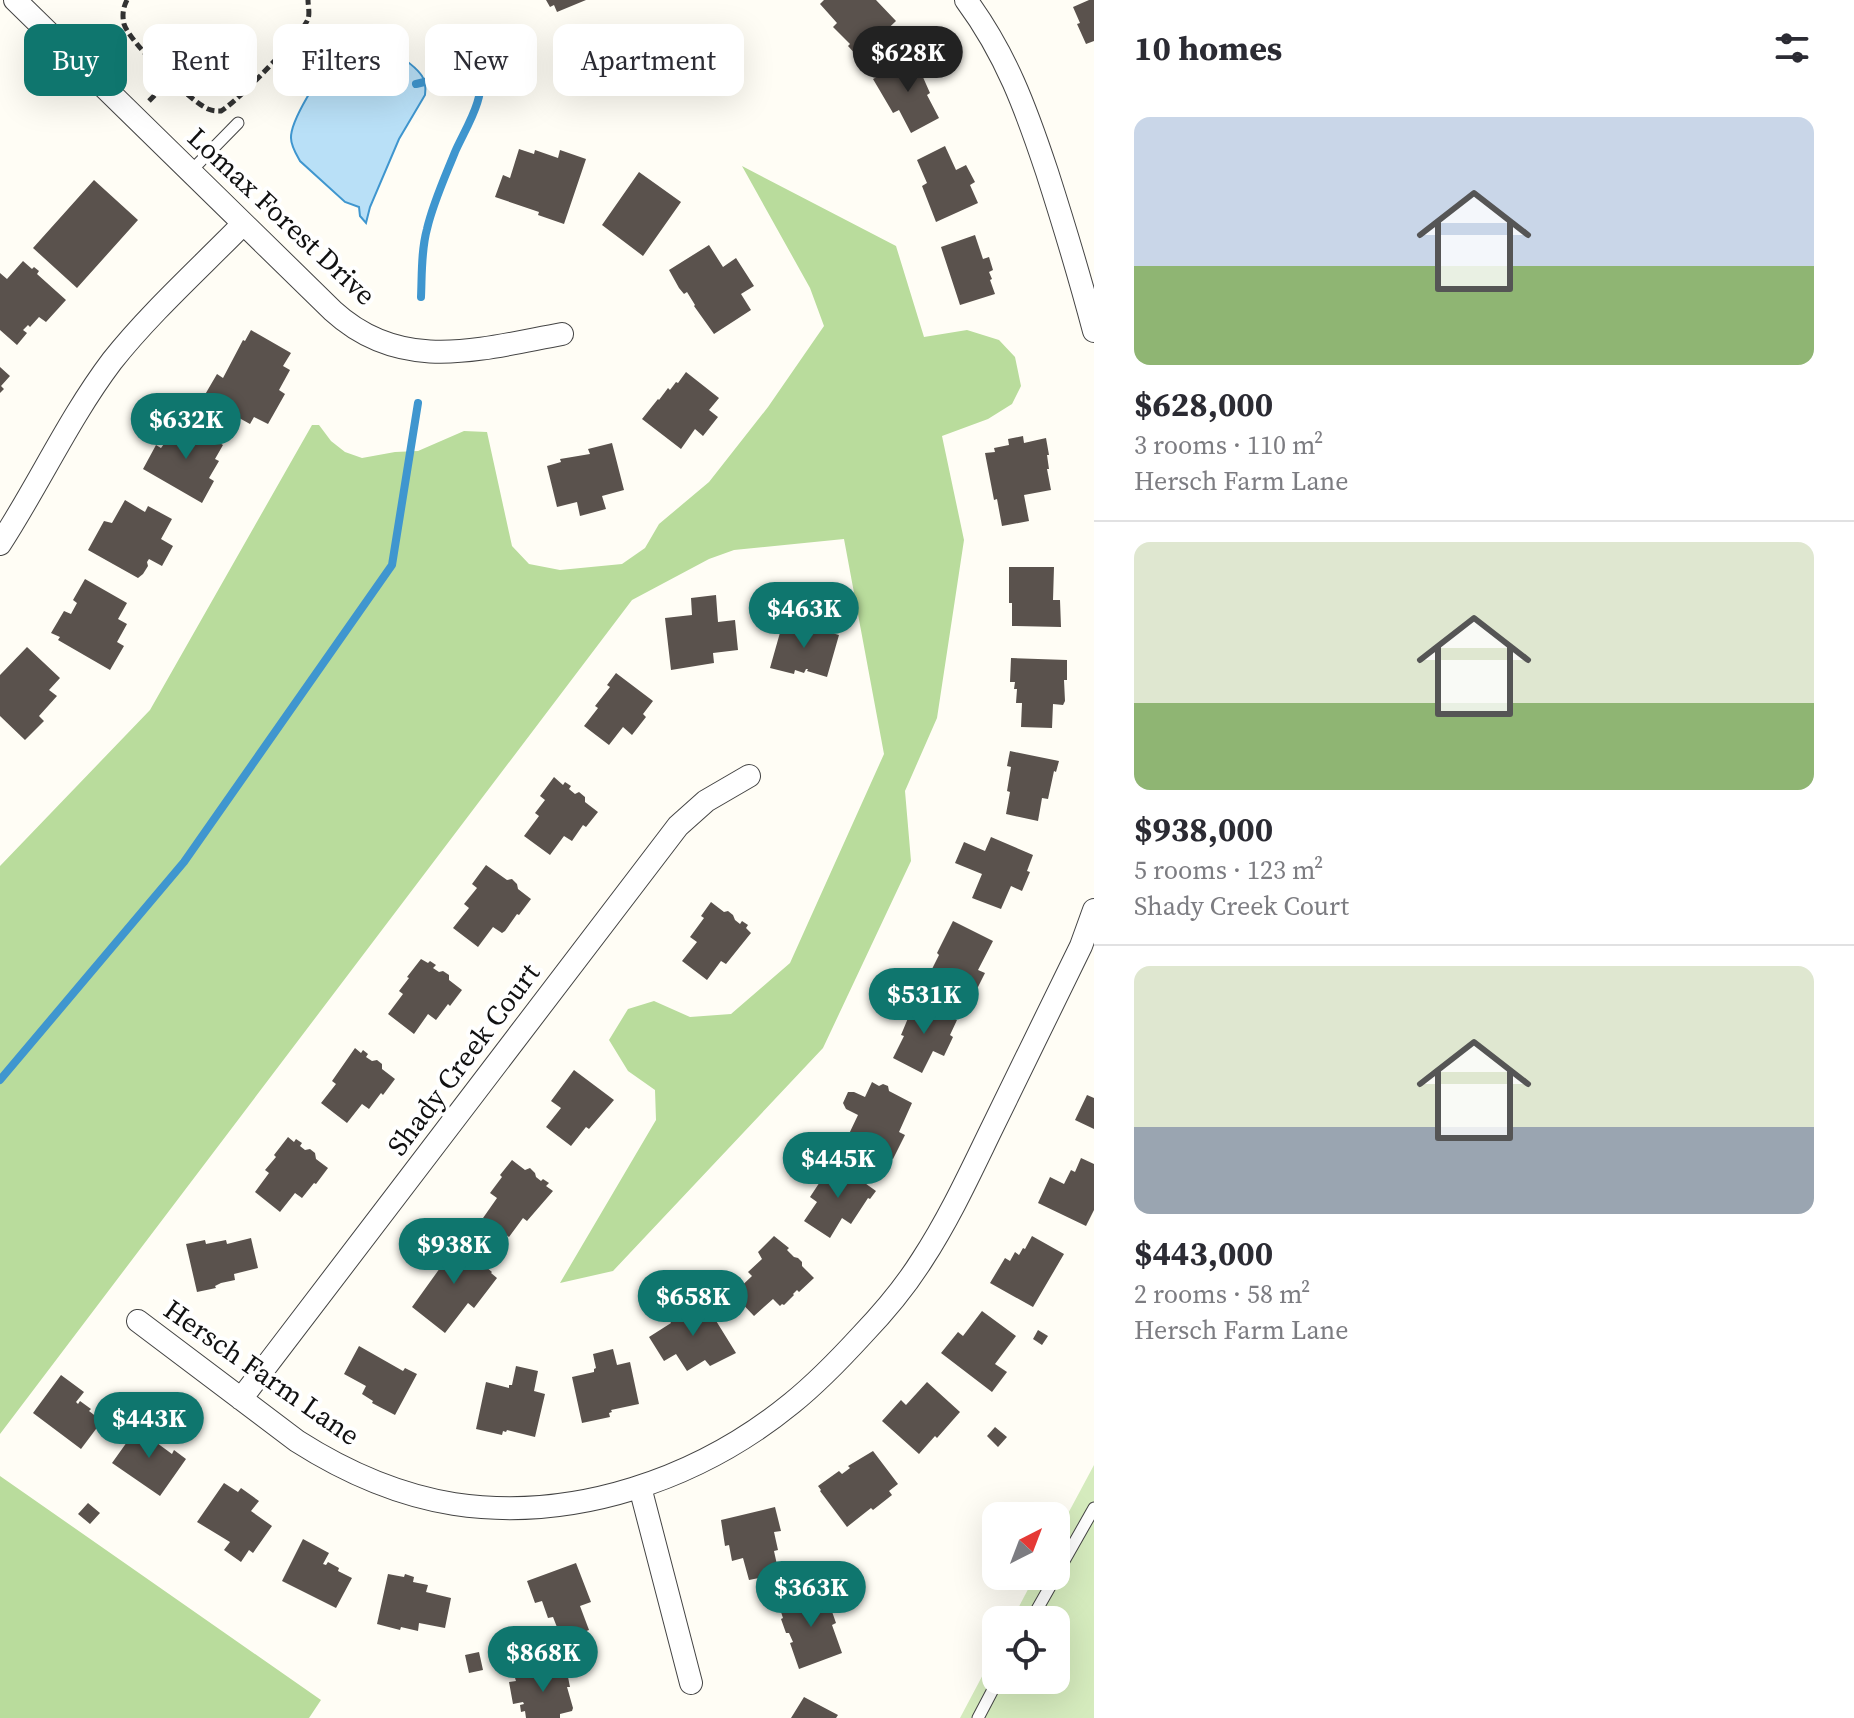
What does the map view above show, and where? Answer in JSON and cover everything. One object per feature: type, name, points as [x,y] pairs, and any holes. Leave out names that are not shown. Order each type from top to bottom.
[{"type":"street","name":"Lomax Forest Drive","points":[[15,0],[343,321],[386,343],[425,352],[455,353],[562,334]]},
{"type":"street","points":[[966,0],[999,49],[1026,107],[1070,241],[1094,331]]},
{"type":"street","points":[[0,544],[113,360],[243,224]]},
{"type":"street","name":"Shady Creek Court","points":[[241,1399],[678,826],[706,801],[749,776]]},
{"type":"street","name":"Hersch Farm Lane","points":[[138,1321],[323,1458],[401,1491],[453,1504],[505,1508],[557,1505],[640,1487],[690,1467],[743,1438],[791,1404],[836,1364],[886,1310],[922,1261],[953,1208],[1081,946],[1094,910]]},
{"type":"street","points":[[640,1487],[691,1683]]},
{"type":"lane","points":[[190,172],[238,123]]},
{"type":"lane","points":[[1070,1551],[1094,1508]]},
{"type":"lane","points":[[978,1718],[991,1694]]},
{"type":"path","points":[[127,0],[122,14],[125,27],[136,45],[204,107],[221,111],[266,69],[302,28],[308,18],[308,0]]},
{"type":"green space","points":[[742,166],[896,246],[924,337],[967,330],[999,340],[1015,357],[1021,386],[1012,404],[988,419],[942,436],[964,540],[937,718],[905,791],[911,861],[823,1048],[613,1271],[560,1283],[656,1120],[655,1090],[628,1071],[609,1040],[628,1009],[654,1001],[690,1017],[731,1014],[790,963],[884,754],[844,539],[734,550],[709,559],[632,600],[0,1434],[0,866],[150,710],[312,425],[319,425],[331,441],[345,452],[362,458],[418,451],[464,431],[487,432],[512,546],[529,564],[560,570],[622,564],[645,548],[659,524],[709,482],[768,407],[824,326],[810,288]]},
{"type":"green space","points":[[1094,1465],[1094,1718],[960,1718],[982,1676],[982,1694],[1070,1694],[1070,1606],[1019,1606],[1028,1590],[1070,1590],[1070,1510]]},
{"type":"green space","points":[[0,1476],[321,1700],[309,1718],[0,1718]]},
{"type":"water","points":[[409,64],[422,76],[425,84],[425,95],[399,139],[366,223],[360,216],[359,207],[345,202],[300,161],[291,138],[297,116],[308,96],[409,96]]},
{"type":"building","points":[[546,0],[586,0],[557,12],[554,5],[550,7]]},
{"type":"building","points":[[824,0],[876,0],[896,21],[858,57],[833,27],[837,23],[820,4]]},
{"type":"building","points":[[1094,0],[1094,41],[1086,44],[1073,7]]},
{"type":"building","points":[[914,57],[939,118],[911,133],[899,110],[893,113],[873,79]]},
{"type":"building","points":[[945,146],[956,170],[966,165],[975,182],[970,185],[978,203],[936,222],[922,186],[927,183],[917,160]]},
{"type":"building","points":[[519,149],[534,154],[535,150],[558,158],[560,150],[586,159],[564,224],[495,197],[503,175],[510,178]]},
{"type":"building","points":[[639,172],[681,202],[643,256],[602,225]]},
{"type":"building","points":[[94,180],[138,220],[77,288],[33,248]]},
{"type":"building","points":[[975,235],[983,259],[989,257],[993,270],[989,272],[990,280],[995,294],[960,305],[941,247]]},
{"type":"building","points":[[709,245],[723,267],[736,258],[754,286],[741,294],[751,310],[714,334],[669,270]]},
{"type":"building","points":[[23,261],[39,271],[37,274],[66,300],[46,322],[39,317],[30,327],[28,325],[23,330],[27,333],[17,345],[0,330],[0,273],[7,279]]},
{"type":"building","points":[[251,330],[291,353],[283,366],[290,370],[279,390],[285,394],[268,424],[254,417],[250,424],[203,398],[217,374],[223,378]]},
{"type":"building","points":[[0,367],[10,376],[1,386],[4,389],[0,393]]},
{"type":"building","points":[[686,372],[719,398],[709,410],[718,417],[703,436],[695,429],[681,449],[642,419]]},
{"type":"building","points":[[181,421],[223,445],[215,459],[219,461],[209,478],[214,481],[202,503],[143,469],[156,445],[161,448]]},
{"type":"building","points":[[1023,436],[1024,443],[1046,438],[1051,490],[1024,495],[1029,521],[1002,526],[985,453],[1009,445],[1008,439]]},
{"type":"building","points":[[612,443],[624,490],[602,496],[606,509],[580,516],[577,502],[557,507],[547,466],[561,462],[560,459],[590,454],[588,449]]},
{"type":"building","points":[[125,500],[145,512],[148,506],[172,519],[161,539],[173,546],[162,566],[149,559],[148,566],[138,578],[88,550],[104,521],[112,523]]},
{"type":"building","points":[[1009,567],[1054,567],[1053,600],[1060,600],[1061,627],[1012,626]]},
{"type":"building","points":[[85,579],[127,603],[118,619],[127,624],[117,642],[124,646],[110,670],[51,633],[64,611],[71,614],[77,603],[73,600]]},
{"type":"building","points":[[716,595],[718,622],[735,620],[738,650],[713,653],[714,663],[671,670],[665,618],[692,615],[691,598]]},
{"type":"building","points":[[783,622],[839,635],[827,677],[808,669],[804,673],[795,670],[794,674],[770,668]]},
{"type":"building","points":[[27,647],[60,678],[49,690],[57,696],[39,716],[44,721],[25,740],[0,716],[0,675]]},
{"type":"building","points":[[1011,658],[1067,660],[1065,701],[1063,705],[1053,704],[1052,728],[1021,727],[1022,703],[1016,703],[1015,682],[1010,682]]},
{"type":"building","points":[[616,673],[653,701],[643,714],[646,717],[632,735],[623,727],[609,745],[584,726],[598,708],[595,706],[610,687],[607,685]]},
{"type":"building","points":[[1010,751],[1059,761],[1048,799],[1042,798],[1038,821],[1006,814],[1010,792],[1007,791],[1011,767],[1007,766]]},
{"type":"building","points":[[554,777],[563,785],[565,782],[571,786],[569,789],[575,794],[579,792],[585,797],[585,802],[598,812],[586,827],[583,825],[572,841],[564,836],[550,855],[524,836],[539,816],[535,813],[545,800],[540,796]]},
{"type":"building","points":[[991,837],[1033,855],[1022,891],[1011,886],[1001,909],[972,898],[982,874],[955,863],[964,842],[985,851]]},
{"type":"building","points":[[486,865],[507,880],[512,879],[518,889],[531,899],[505,931],[502,933],[493,927],[478,947],[453,928],[469,908],[464,904],[477,888],[472,884]]},
{"type":"building","points":[[711,902],[724,912],[728,911],[740,924],[742,921],[748,925],[746,928],[751,933],[726,964],[721,961],[707,980],[682,961],[697,942],[690,937]]},
{"type":"building","points":[[953,921],[993,941],[978,970],[985,973],[973,997],[929,975]]},
{"type":"building","points":[[421,959],[436,965],[433,968],[449,975],[449,980],[462,990],[436,1020],[428,1014],[414,1034],[388,1014],[403,994],[399,991],[407,977]]},
{"type":"building","points":[[916,999],[957,1020],[944,1056],[933,1051],[922,1073],[893,1058]]},
{"type":"building","points":[[355,1048],[361,1053],[363,1050],[372,1061],[377,1060],[382,1064],[382,1069],[395,1079],[369,1109],[362,1104],[347,1123],[321,1103],[336,1084],[332,1081]]},
{"type":"building","points":[[574,1070],[614,1100],[571,1146],[546,1127],[561,1108],[551,1101]]},
{"type":"building","points":[[872,1082],[888,1086],[889,1091],[912,1103],[899,1132],[905,1135],[893,1159],[848,1136],[858,1115],[846,1109],[843,1103],[848,1092],[865,1097]]},
{"type":"building","points":[[1087,1095],[1094,1098],[1094,1129],[1075,1120]]},
{"type":"building","points":[[288,1137],[302,1143],[300,1146],[305,1150],[310,1149],[316,1159],[328,1168],[302,1198],[295,1193],[280,1212],[255,1192],[269,1173],[265,1170],[276,1157],[274,1155]]},
{"type":"building","points":[[1081,1158],[1094,1164],[1094,1210],[1086,1226],[1038,1203],[1050,1177],[1064,1184],[1071,1170],[1075,1172]]},
{"type":"building","points":[[512,1160],[525,1170],[530,1168],[541,1181],[543,1179],[549,1183],[546,1186],[553,1191],[527,1221],[523,1218],[509,1237],[483,1218],[497,1198],[490,1193]]},
{"type":"building","points":[[833,1162],[850,1174],[860,1176],[876,1191],[851,1224],[842,1218],[830,1238],[804,1221],[817,1202],[810,1197]]},
{"type":"building","points":[[774,1236],[789,1248],[787,1250],[802,1262],[814,1278],[799,1292],[797,1290],[784,1305],[780,1306],[773,1299],[754,1316],[733,1294],[752,1276],[748,1272],[762,1259],[758,1252]]},
{"type":"building","points":[[1032,1236],[1064,1254],[1033,1307],[990,1283],[1005,1258],[1010,1261],[1015,1252],[1019,1255]]},
{"type":"building","points":[[251,1238],[258,1268],[234,1274],[235,1280],[221,1283],[216,1288],[197,1292],[186,1244],[226,1240],[227,1244]]},
{"type":"building","points":[[450,1240],[482,1258],[480,1262],[497,1278],[474,1308],[468,1303],[445,1333],[412,1307],[440,1268],[435,1265]]},
{"type":"building","points":[[705,1303],[736,1353],[710,1366],[705,1360],[687,1371],[676,1354],[664,1361],[649,1337],[671,1323],[667,1316],[685,1304],[690,1312]]},
{"type":"building","points":[[982,1311],[1016,1336],[995,1364],[1007,1372],[992,1392],[941,1353],[958,1332],[963,1336]]},
{"type":"building","points":[[1038,1330],[1048,1336],[1042,1345],[1033,1339]]},
{"type":"building","points":[[359,1346],[403,1371],[405,1368],[417,1374],[395,1415],[372,1403],[362,1394],[366,1386],[344,1374]]},
{"type":"building","points":[[613,1349],[617,1365],[630,1362],[639,1404],[611,1410],[610,1417],[582,1423],[572,1377],[594,1372],[593,1354]]},
{"type":"building","points":[[516,1366],[538,1371],[534,1391],[545,1394],[535,1437],[507,1430],[502,1435],[476,1429],[486,1382],[509,1388]]},
{"type":"building","points":[[61,1375],[84,1392],[76,1402],[78,1404],[80,1401],[91,1409],[89,1411],[102,1421],[81,1449],[33,1413]]},
{"type":"building","points":[[927,1382],[960,1412],[919,1454],[882,1421],[901,1400],[906,1405]]},
{"type":"building","points":[[142,1421],[163,1435],[157,1443],[186,1459],[160,1496],[112,1463]]},
{"type":"building","points":[[995,1427],[1007,1437],[998,1447],[987,1436]]},
{"type":"building","points":[[873,1451],[898,1484],[889,1491],[892,1495],[847,1527],[818,1486],[839,1471],[842,1474],[850,1468],[848,1466]]},
{"type":"building","points":[[224,1483],[238,1492],[241,1488],[259,1501],[251,1511],[272,1526],[253,1553],[249,1550],[241,1562],[224,1550],[230,1542],[197,1522]]},
{"type":"building","points":[[88,1503],[100,1513],[90,1524],[78,1514]]},
{"type":"building","points":[[775,1507],[781,1531],[774,1532],[779,1574],[749,1580],[743,1558],[732,1561],[729,1545],[725,1546],[721,1520]]},
{"type":"building","points":[[303,1539],[329,1553],[323,1564],[328,1562],[352,1578],[336,1608],[282,1581]]},
{"type":"building","points":[[576,1563],[591,1602],[580,1606],[589,1630],[562,1640],[553,1617],[548,1618],[542,1601],[535,1603],[527,1581]]},
{"type":"building","points":[[388,1574],[414,1577],[413,1582],[428,1585],[426,1592],[451,1598],[445,1628],[419,1623],[418,1631],[401,1627],[400,1630],[377,1624]]},
{"type":"building","points":[[819,1591],[823,1602],[828,1600],[836,1623],[832,1625],[842,1653],[799,1669],[790,1643],[793,1642],[786,1633],[779,1606]]},
{"type":"building","points":[[479,1652],[483,1670],[469,1673],[465,1655]]},
{"type":"building","points":[[566,1667],[572,1711],[560,1714],[560,1718],[526,1718],[525,1711],[521,1712],[523,1702],[513,1704],[509,1682]]},
{"type":"building","points":[[804,1697],[838,1715],[836,1718],[791,1718]]},
{"type":"waterway","points":[[416,84],[479,69],[481,80],[478,101],[440,190],[425,237],[421,297]]},
{"type":"waterway","points":[[0,1080],[184,862],[392,565],[418,403]]}]
